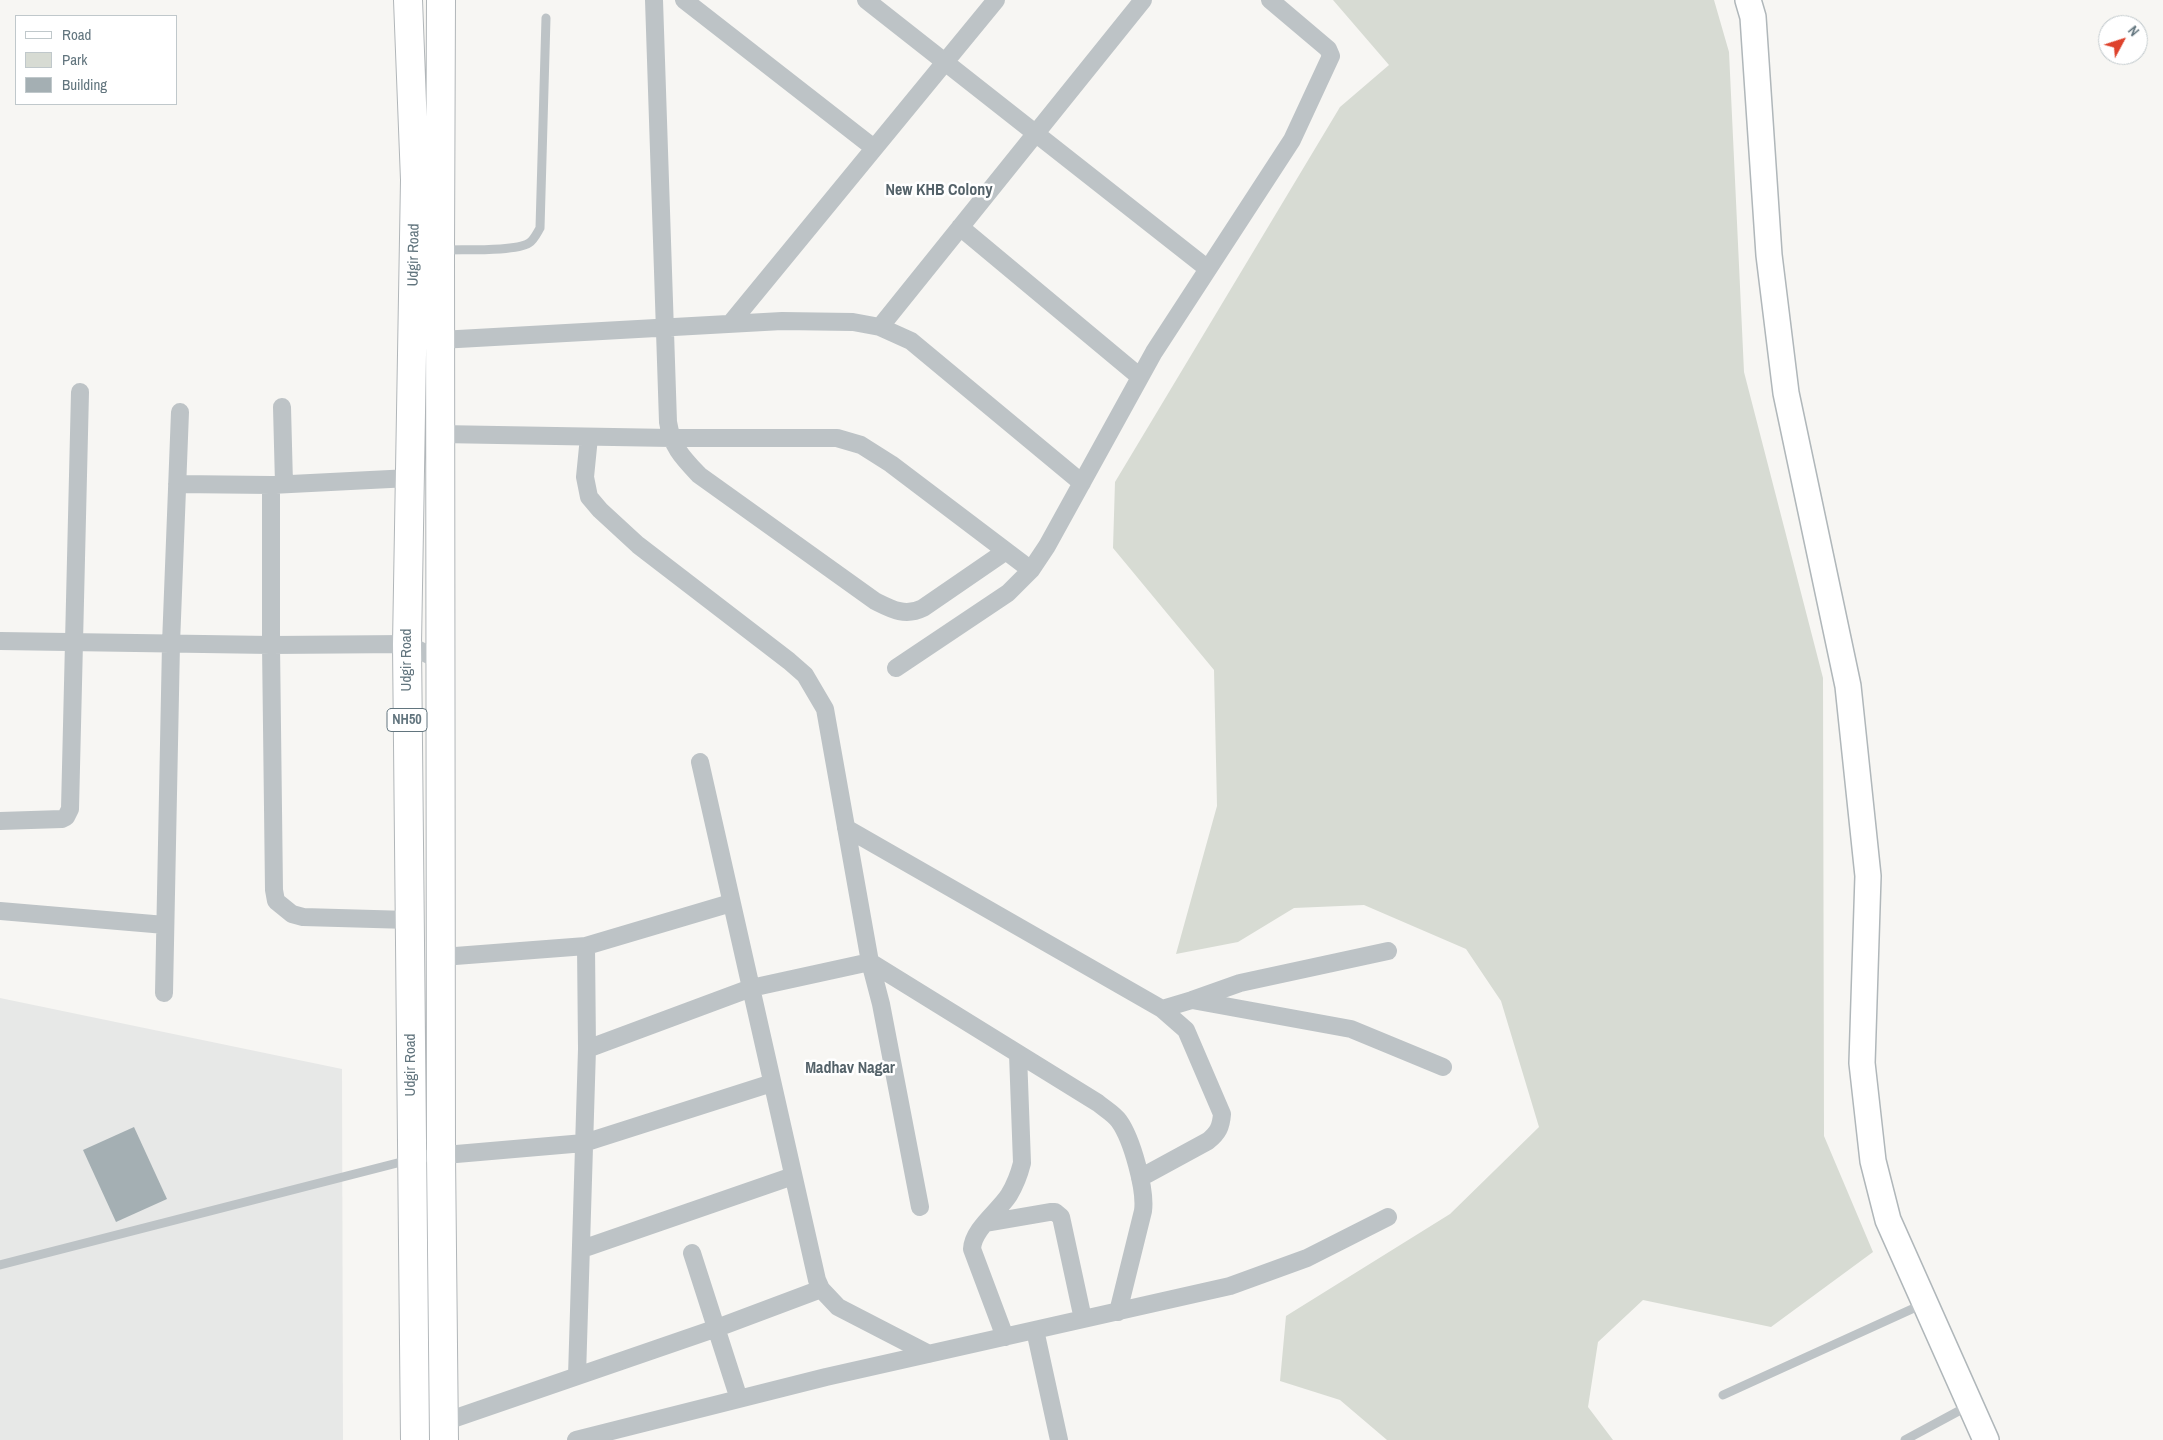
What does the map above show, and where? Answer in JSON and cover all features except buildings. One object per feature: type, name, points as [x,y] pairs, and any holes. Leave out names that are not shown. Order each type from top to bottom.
[{"type":"highway","name":"Udgir Road","points":[[408,0],[415,180],[407,644],[415,1440]]},
{"type":"highway","name":"Udgir Road","points":[[441,0],[440,434],[444,1431]]},
{"type":"main road","points":[[1748,0],[1753,17],[1769,256],[1786,393],[1848,686],[1868,876],[1862,1063],[1873,1161],[1888,1220],[1986,1440]]},
{"type":"street","points":[[654,0],[668,422],[671,438],[679,454],[699,475],[875,601],[896,611],[907,613],[923,608],[1006,551]]},
{"type":"street","points":[[684,0],[874,148]]},
{"type":"street","points":[[866,0],[1208,269]]},
{"type":"street","points":[[730,324],[996,0]]},
{"type":"street","points":[[880,327],[1143,0]]},
{"type":"street","points":[[896,668],[1008,594],[1031,570],[1154,352],[1292,140],[1330,62],[1331,56],[1328,49],[1270,0]]},
{"type":"street","points":[[960,227],[1140,377]]},
{"type":"street","points":[[440,340],[730,324],[853,322],[880,327],[911,340],[1082,482]]},
{"type":"street","points":[[0,821],[62,820],[69,813],[80,392]]},
{"type":"street","points":[[282,407],[271,645],[274,890],[276,901],[292,914],[303,917],[409,920]]},
{"type":"street","points":[[164,993],[171,644],[180,412]]},
{"type":"street","points":[[440,434],[671,438],[837,438],[861,445],[891,464],[1031,570]]},
{"type":"street","points":[[589,437],[585,477],[589,497],[600,510],[638,545],[789,661],[805,676],[825,709],[870,962],[881,1004],[920,1207]]},
{"type":"street","points":[[177,484],[278,485],[410,478]]},
{"type":"street","points":[[0,641],[271,645],[407,644],[441,662]]},
{"type":"street","points":[[700,762],[820,1289],[838,1307],[928,1354]]},
{"type":"street","points":[[846,828],[1162,1009],[1186,1030],[1222,1114],[1221,1124],[1217,1133],[1208,1141],[1140,1178]]},
{"type":"street","points":[[442,957],[586,946],[732,903]]},
{"type":"street","points":[[0,911],[165,925]]},
{"type":"street","points":[[577,1376],[582,1249],[586,946]]},
{"type":"street","points":[[1162,1009],[1240,983],[1388,950]]},
{"type":"street","points":[[586,1049],[751,988],[870,962],[1098,1103],[1118,1119],[1128,1136],[1145,1197],[1118,1312]]},
{"type":"street","points":[[1192,1000],[1351,1030],[1443,1067]]},
{"type":"street","points":[[1005,1337],[972,1249],[975,1237],[1008,1197],[1018,1180],[1022,1163],[1018,1054]]},
{"type":"street","points":[[411,1160],[442,1155],[584,1143],[772,1083]]},
{"type":"street","points":[[582,1249],[793,1176]]},
{"type":"street","points":[[986,1223],[1050,1212],[1058,1214],[1061,1217],[1083,1319]]},
{"type":"street","points":[[576,1440],[928,1354],[1230,1286],[1307,1258],[1388,1217]]},
{"type":"street","points":[[692,1253],[740,1399]]},
{"type":"street","points":[[444,1431],[577,1376],[717,1328],[820,1289]]},
{"type":"street","points":[[1035,1330],[1059,1440]]},
{"type":"lane","points":[[440,250],[516,248],[528,244],[536,237],[540,228],[546,18]]},
{"type":"lane","points":[[0,1266],[411,1160]]},
{"type":"lane","points":[[1723,1396],[1924,1303]]},
{"type":"lane","points":[[1904,1440],[1970,1405]]},
{"type":"shaded area","points":[[0,998],[342,1069],[343,1440],[0,1440]]},
{"type":"green space","points":[[1333,0],[1714,0],[1729,52],[1744,372],[1823,678],[1824,1136],[1873,1252],[1771,1327],[1643,1300],[1598,1342],[1588,1407],[1613,1440],[1387,1440],[1340,1400],[1280,1381],[1286,1316],[1450,1214],[1539,1127],[1501,1001],[1466,949],[1364,905],[1294,908],[1238,942],[1176,954],[1217,806],[1214,670],[1113,548],[1115,482],[1340,107],[1389,65]]},
{"type":"district","name":"New KHB Colony","points":[[939,191]]},
{"type":"district","name":"Madhav Nagar","points":[[850,1069]]}]
